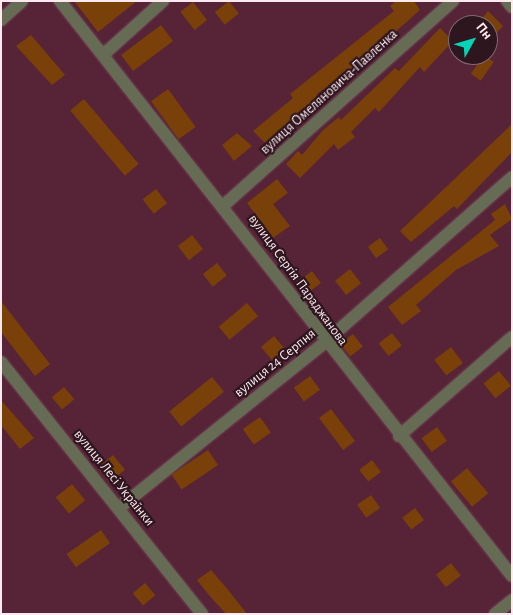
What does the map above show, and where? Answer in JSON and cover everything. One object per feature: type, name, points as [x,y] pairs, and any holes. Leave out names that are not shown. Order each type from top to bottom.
[{"type":"street","points":[[1,20],[22,1]]},
{"type":"street","name":"вулиця Сергія Параджанова","points":[[60,1],[224,205],[324,343],[512,576]]},
{"type":"street","points":[[103,55],[163,1]]},
{"type":"street","name":"вулиця Омеляновича-Павленка","points":[[224,205],[454,1]]},
{"type":"street","points":[[507,1],[512,7]]},
{"type":"street","name":"вулиця 24 Серпня","points":[[118,508],[324,343],[512,177]]},
{"type":"street","points":[[399,436],[512,337]]},
{"type":"street","name":"вулиця Лесі Українки","points":[[1,362],[202,614]]},
{"type":"street","points":[[495,614],[512,600]]},
{"type":"building","points":[[74,1],[137,1],[98,32]]},
{"type":"building","points":[[229,1],[239,14],[225,25],[215,12]]},
{"type":"building","points":[[396,1],[414,1],[420,10],[359,64],[317,94],[320,97],[266,144],[253,131],[293,98],[290,94],[394,11],[390,6]]},
{"type":"building","points":[[193,2],[207,20],[195,30],[180,12]]},
{"type":"building","points":[[498,21],[503,26],[498,31]]},
{"type":"building","points":[[161,25],[173,41],[133,71],[121,55]]},
{"type":"building","points":[[440,28],[448,36],[448,46],[424,72],[420,67],[379,112],[375,108],[351,132],[355,137],[338,150],[334,144],[300,178],[286,164],[298,151],[302,155],[323,130],[339,117],[341,120],[395,68],[399,71]]},
{"type":"building","points":[[31,35],[65,75],[52,85],[16,46]]},
{"type":"building","points":[[477,65],[492,65],[481,81],[471,74]]},
{"type":"building","points":[[168,89],[196,127],[179,139],[151,101]]},
{"type":"building","points":[[84,99],[139,164],[125,176],[70,111]]},
{"type":"building","points":[[512,124],[512,152],[457,209],[454,206],[411,242],[400,231]]},
{"type":"building","points":[[237,133],[252,146],[234,161],[222,145]]},
{"type":"building","points":[[277,179],[288,193],[273,204],[290,226],[273,238],[247,203]]},
{"type":"building","points":[[156,189],[167,203],[154,214],[143,199]]},
{"type":"building","points":[[505,204],[512,219],[490,235],[499,246],[456,270],[416,305],[421,311],[402,325],[388,307],[495,220],[491,214]]},
{"type":"building","points":[[192,235],[203,249],[189,260],[178,246]]},
{"type":"building","points":[[380,238],[388,249],[376,258],[368,247]]},
{"type":"building","points":[[217,263],[227,276],[213,287],[203,274]]},
{"type":"building","points":[[350,269],[361,283],[346,295],[335,281]]},
{"type":"building","points":[[312,271],[321,283],[308,293],[299,281]]},
{"type":"building","points":[[1,301],[50,364],[35,376],[1,332]]},
{"type":"building","points":[[247,303],[258,316],[230,340],[219,327]]},
{"type":"building","points":[[392,333],[402,346],[388,356],[379,343]]},
{"type":"building","points":[[353,334],[363,347],[350,356],[340,344]]},
{"type":"building","points":[[274,336],[285,349],[272,360],[261,347]]},
{"type":"building","points":[[451,347],[463,363],[446,376],[434,360]]},
{"type":"building","points":[[499,371],[511,386],[495,398],[483,384]]},
{"type":"building","points":[[310,376],[320,390],[304,402],[294,388]]},
{"type":"building","points":[[212,377],[224,392],[181,426],[169,412]]},
{"type":"building","points":[[64,387],[74,399],[62,410],[52,397]]},
{"type":"building","points":[[1,400],[34,438],[20,449],[1,425]]},
{"type":"building","points":[[331,409],[355,441],[343,450],[319,418]]},
{"type":"building","points":[[260,417],[271,433],[254,445],[243,429]]},
{"type":"building","points":[[437,427],[447,441],[432,452],[422,438]]},
{"type":"building","points":[[208,450],[218,465],[182,490],[172,475]]},
{"type":"building","points":[[113,455],[125,470],[109,482],[97,468]]},
{"type":"building","points":[[372,460],[381,472],[368,482],[359,470]]},
{"type":"building","points":[[467,468],[488,493],[472,507],[451,481]]},
{"type":"building","points":[[72,484],[85,500],[69,514],[56,497]]},
{"type":"building","points":[[371,495],[380,508],[366,518],[357,505]]},
{"type":"building","points":[[415,508],[424,520],[411,530],[402,518]]},
{"type":"building","points":[[101,530],[110,543],[76,567],[67,554]]},
{"type":"building","points":[[451,563],[461,576],[446,587],[436,575]]},
{"type":"building","points":[[211,570],[247,614],[226,614],[208,594],[197,580]]},
{"type":"building","points":[[145,583],[155,595],[143,606],[133,593]]}]
